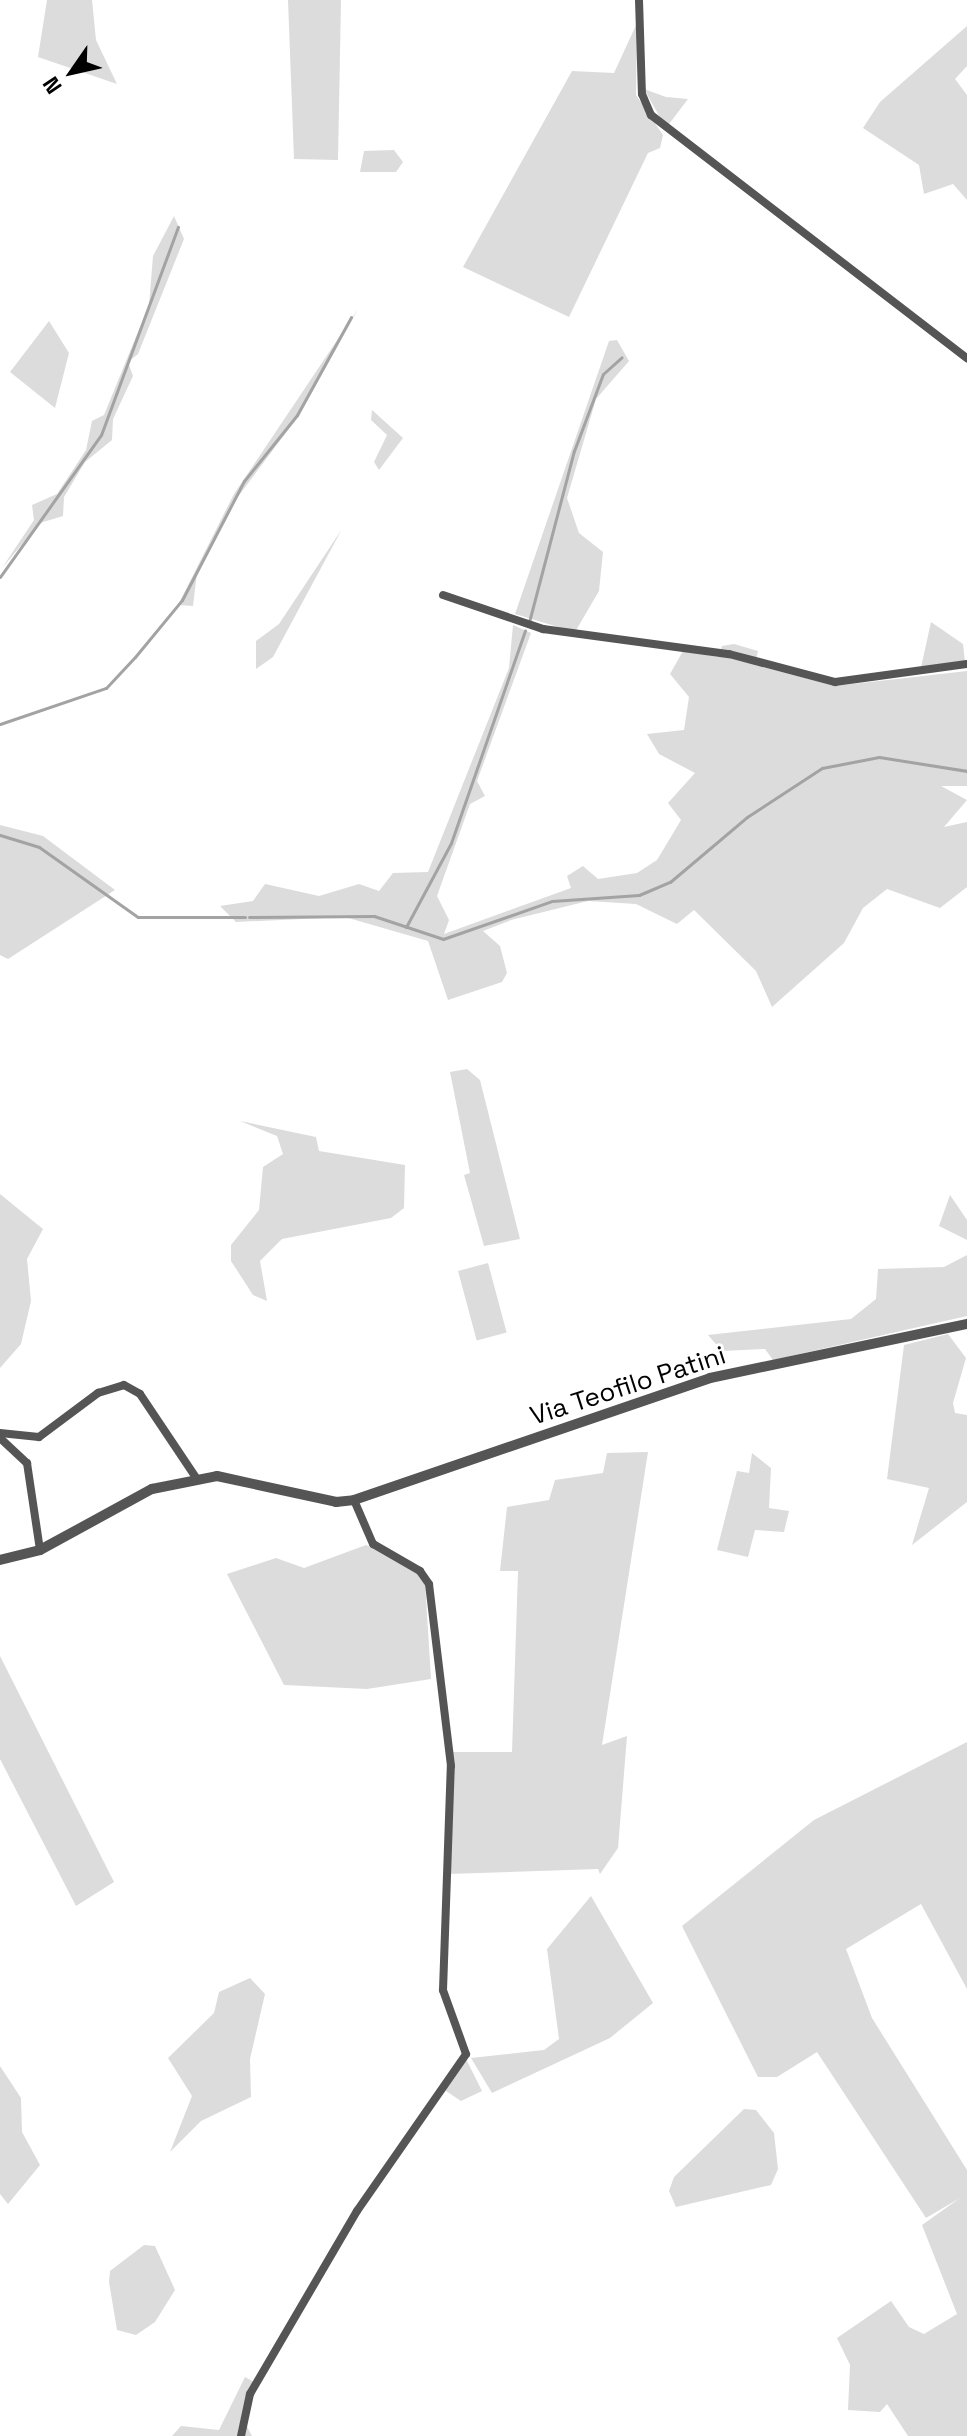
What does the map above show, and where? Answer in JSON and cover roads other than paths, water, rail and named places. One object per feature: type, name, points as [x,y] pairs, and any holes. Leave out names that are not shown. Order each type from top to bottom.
[{"type":"street","points":[[639,0],[642,94],[651,115],[967,358]]},
{"type":"street","points":[[443,595],[543,629],[729,654],[835,682],[967,664]]},
{"type":"street","name":"Via Teofilo Patini","points":[[0,1560],[40,1550],[152,1489],[217,1476],[336,1502],[354,1500],[710,1378],[967,1324]]},
{"type":"street","points":[[0,1436],[39,1437],[98,1393],[124,1385],[140,1394],[197,1479]]},
{"type":"street","points":[[0,1436],[27,1463],[40,1550]]},
{"type":"street","points":[[241,2436],[250,2394],[357,2211],[466,2054],[443,1990],[451,1766],[429,1584],[420,1571],[373,1544],[354,1500]]},
{"type":"waterway","points":[[0,577],[101,435],[178,227]]},
{"type":"waterway","points":[[0,724],[106,688],[135,657],[182,600],[244,481],[297,415],[351,317]]},
{"type":"waterway","points":[[529,622],[574,451],[603,374],[622,357]]},
{"type":"waterway","points":[[406,927],[451,843],[525,631]]},
{"type":"waterway","points":[[249,917],[374,916],[443,939],[552,901],[639,895],[670,882],[747,817],[822,768],[879,757],[967,771]]},
{"type":"waterway","points":[[0,835],[39,847],[138,917],[245,917]]}]
